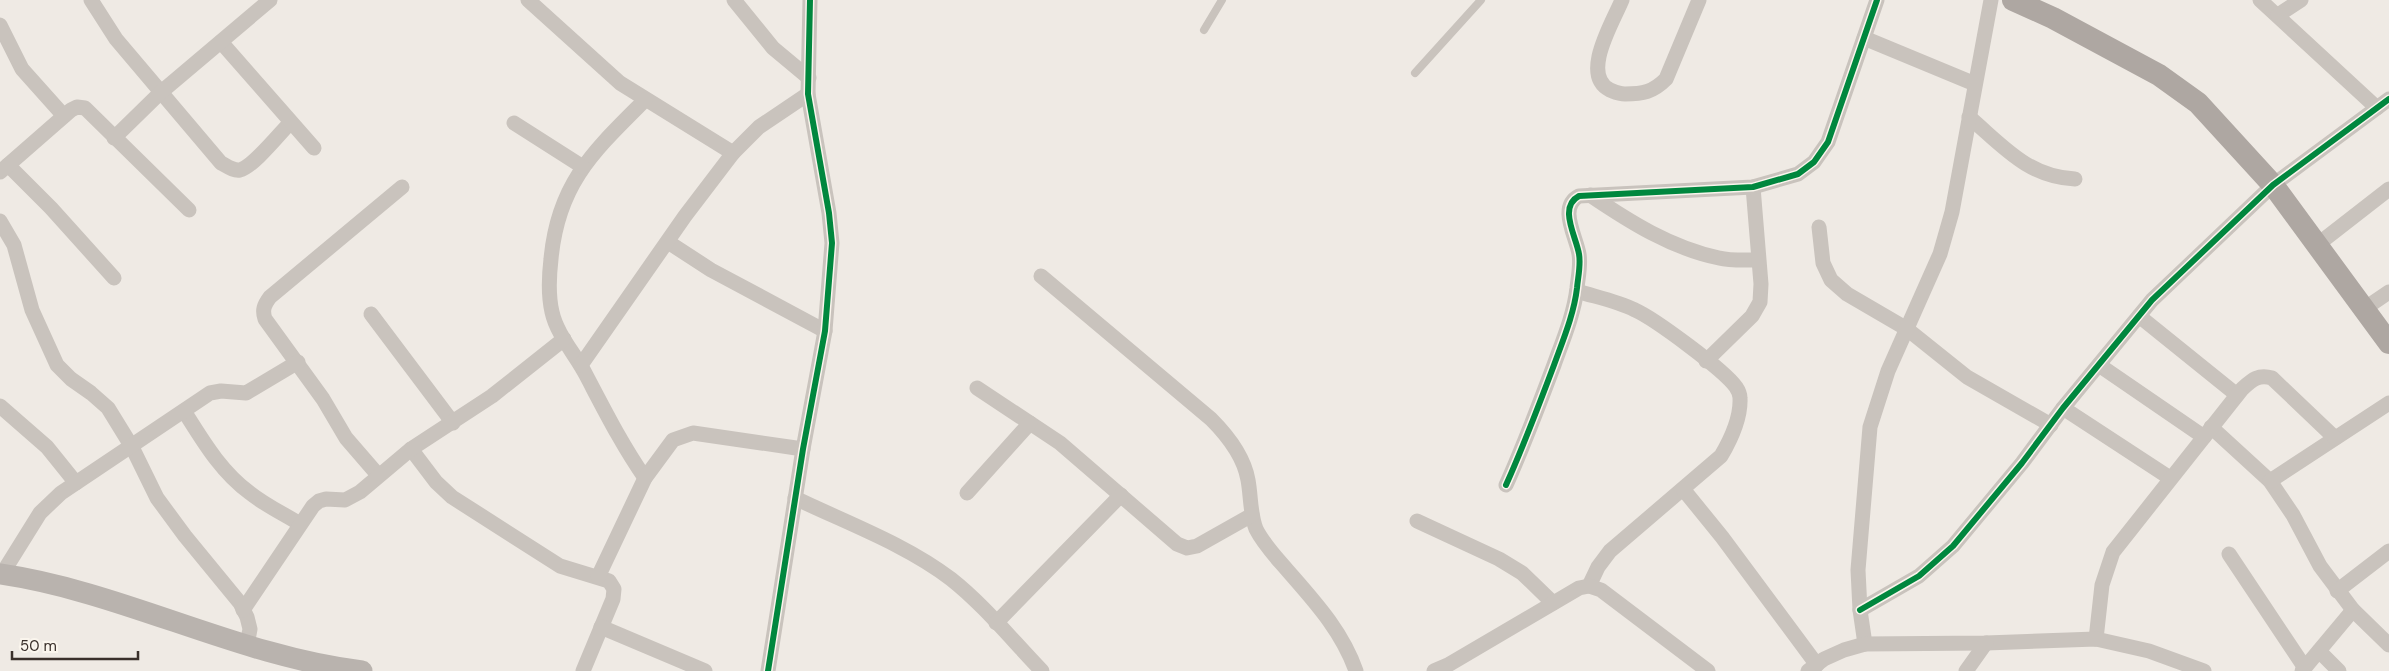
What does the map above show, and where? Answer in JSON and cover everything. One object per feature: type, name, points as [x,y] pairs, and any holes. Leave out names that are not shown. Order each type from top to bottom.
[{"type":"main road","points":[[2013,0],[2053,18],[2159,76],[2198,103],[2273,185],[2389,343]]},
{"type":"street","points":[[91,0],[116,39],[221,163],[231,169],[240,170],[249,164],[290,122]]},
{"type":"street","points":[[114,138],[160,93],[270,0]]},
{"type":"street","points":[[528,0],[585,53],[645,100],[733,153]]},
{"type":"street","points":[[734,0],[773,48],[809,78]]},
{"type":"street","points":[[768,671],[804,449],[826,330],[832,243],[829,213],[808,94],[810,0]]},
{"type":"street","points":[[1622,0],[1597,62],[1597,76],[1604,87],[1619,94],[1646,93],[1657,89],[1666,79],[1699,0]]},
{"type":"street","points":[[1506,485],[1534,423],[1567,330],[1577,291],[1579,254],[1569,215],[1569,206],[1572,199],[1590,195],[1753,187],[1798,174],[1814,162],[1828,142],[1877,0]]},
{"type":"street","points":[[1866,644],[1860,610],[1858,570],[1870,427],[1888,371],[1940,254],[1950,221],[1991,0]]},
{"type":"street","points":[[1860,610],[1919,576],[1953,546],[2022,464],[2063,408],[2152,300],[2273,185],[2383,104],[2260,0]]},
{"type":"street","points":[[2278,15],[2301,0]]},
{"type":"street","points":[[0,25],[22,69],[64,116]]},
{"type":"street","points":[[1864,38],[1975,84]]},
{"type":"street","points":[[221,42],[314,148]]},
{"type":"street","points":[[581,365],[685,216],[733,153],[759,126],[808,94]]},
{"type":"street","points":[[645,100],[606,138],[583,167],[568,192],[556,220],[549,279],[552,313],[564,339],[581,365],[615,432],[645,478]]},
{"type":"street","points":[[114,278],[51,208],[4,168],[64,116],[77,107],[85,108],[189,210]]},
{"type":"street","points":[[1969,117],[2023,163],[2042,174],[2056,178],[2075,179]]},
{"type":"street","points":[[514,123],[583,167]]},
{"type":"street","points":[[378,475],[346,438],[298,362],[265,319],[263,312],[265,304],[298,273],[402,187]]},
{"type":"street","points":[[1706,361],[1752,316],[1760,302],[1761,284],[1753,187]]},
{"type":"street","points":[[2317,245],[2389,189]]},
{"type":"street","points":[[1590,195],[1654,235],[1690,250],[1720,258],[1758,260]]},
{"type":"street","points":[[0,221],[14,246],[32,310],[57,365],[108,408],[132,447],[157,498],[247,616],[250,629],[247,645]]},
{"type":"street","points":[[1819,227],[1823,263],[1831,280],[1847,294],[1907,328],[1967,377],[2051,425]]},
{"type":"street","points":[[668,242],[711,270],[826,330]]},
{"type":"street","points":[[1041,276],[1224,432],[1237,452],[1248,477],[1252,515],[1263,541],[1337,630],[1349,652],[1356,671]]},
{"type":"street","points":[[1577,291],[1635,310],[1652,320],[1725,376],[1737,388],[1740,398],[1737,420],[1731,439],[1721,456],[1610,552],[1598,567],[1590,586]]},
{"type":"street","points":[[2364,309],[2389,292]]},
{"type":"street","points":[[371,314],[454,423]]},
{"type":"street","points":[[2139,316],[2237,395]]},
{"type":"street","points":[[243,610],[300,524],[319,501],[351,498],[411,449],[454,423],[492,396],[564,339]]},
{"type":"street","points":[[298,362],[252,391],[240,393],[215,391],[61,493],[40,513],[1,574],[56,584],[323,668],[362,671]]},
{"type":"street","points":[[2099,365],[2207,432],[2270,481],[2293,515],[2320,566],[2337,591],[2389,645]]},
{"type":"street","points":[[2096,639],[2101,592],[2106,568],[2113,552],[2207,432],[2237,395],[2254,378],[2263,375],[2272,378],[2335,438]]},
{"type":"street","points":[[977,388],[1060,443],[1168,538],[1187,548],[1197,546],[1252,515]]},
{"type":"street","points":[[2270,481],[2389,403]]},
{"type":"street","points":[[0,406],[47,448],[76,483]]},
{"type":"street","points":[[2063,408],[2170,478]]},
{"type":"street","points":[[184,411],[207,448],[232,478],[251,494],[300,524]]},
{"type":"street","points":[[967,493],[1030,423]]},
{"type":"street","points":[[598,577],[645,478],[673,440],[693,433],[804,449]]},
{"type":"street","points":[[411,449],[442,487],[483,519],[560,566],[583,575],[609,581],[614,589],[613,599],[583,671]]},
{"type":"street","points":[[1683,489],[1727,544],[1813,668],[1844,650],[1866,644],[1986,643],[2096,639],[2149,651],[2204,671]]},
{"type":"street","points":[[996,624],[1121,495]]},
{"type":"street","points":[[796,498],[924,560],[951,580],[1042,671]]},
{"type":"street","points":[[1417,521],[1499,559],[1522,573],[1553,603]]},
{"type":"street","points":[[2337,591],[2389,551]]},
{"type":"street","points":[[2229,554],[2303,669],[2354,610]]},
{"type":"street","points":[[1434,671],[1448,666],[1579,588],[1590,586],[1601,590],[1708,671]]},
{"type":"street","points":[[601,627],[705,671]]},
{"type":"street","points":[[1966,671],[1986,643]]},
{"type":"street","points":[[2319,651],[2339,671]]},
{"type":"lane","points":[[1204,30],[1222,0]]},
{"type":"lane","points":[[1415,73],[1481,0]]},
{"type":"cycle path","points":[[768,671],[803,449],[825,331],[832,243],[829,213],[808,94],[810,0]]},
{"type":"cycle path","points":[[1506,485],[1543,395],[1573,307],[1580,262],[1569,214],[1573,201],[1579,196],[1753,187],[1798,174],[1814,162],[1828,142],[1877,0]]},
{"type":"cycle path","points":[[1860,610],[1919,576],[1953,546],[2152,300],[2273,185],[2389,99]]}]
